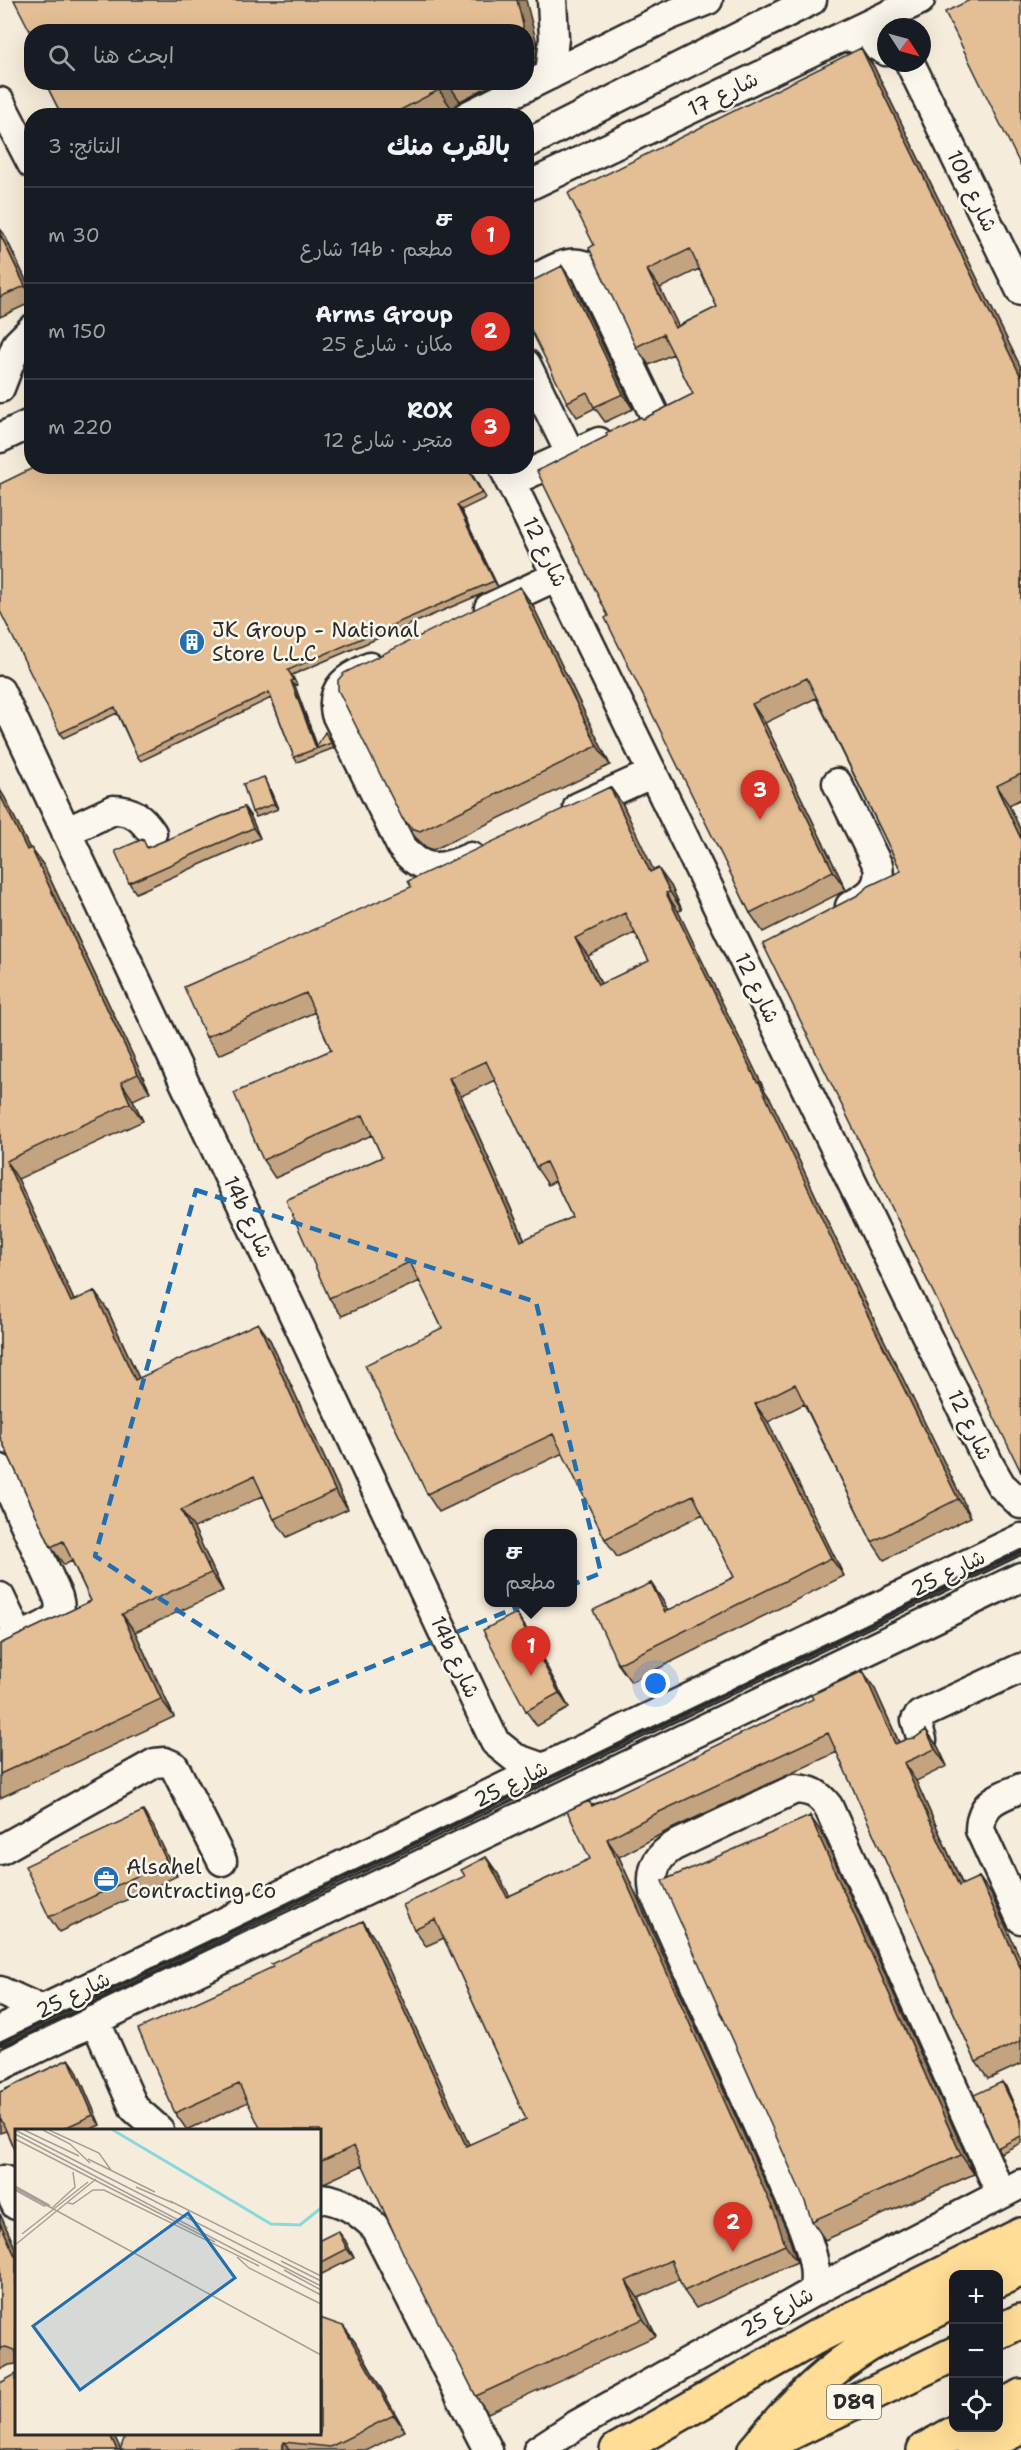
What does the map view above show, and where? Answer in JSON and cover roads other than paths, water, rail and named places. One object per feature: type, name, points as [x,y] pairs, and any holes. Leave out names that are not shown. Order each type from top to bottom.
[{"type":"main road","points":[[617,2450],[816,2337],[1021,2235]]},
{"type":"main road","points":[[1003,2278],[1021,2269]]},
{"type":"main road","points":[[755,2450],[790,2409],[838,2366],[893,2331],[949,2303]]},
{"type":"main road","points":[[1003,2330],[1021,2321]]},
{"type":"main road","name":"D89","points":[[755,2450],[949,2356]]},
{"type":"main road","points":[[1003,2407],[1021,2396]]},
{"type":"main road","points":[[974,2450],[1021,2427]]},
{"type":"main road","points":[[924,2450],[955,2432]]},
{"type":"street","points":[[550,75],[554,38],[552,0]]},
{"type":"street","points":[[534,83],[660,8],[708,0]]},
{"type":"street","name":"شارع 17","points":[[534,140],[799,2]]},
{"type":"street","name":"شارع 17","points":[[534,183],[907,9]]},
{"type":"street","points":[[846,36],[877,46]]},
{"type":"street","name":"10b شارع","points":[[910,72],[922,91]]},
{"type":"street","name":"10b شارع","points":[[914,72],[1021,291]]},
{"type":"street","points":[[483,108],[520,90]]},
{"type":"street","points":[[0,102],[24,148]]},
{"type":"street","points":[[534,280],[567,264],[576,262],[583,265],[646,421],[571,454],[534,466]]},
{"type":"street","points":[[0,388],[17,344],[24,337]]},
{"type":"street","points":[[534,380],[571,454]]},
{"type":"street","points":[[0,418],[24,407]]},
{"type":"street","points":[[0,438],[24,427]]},
{"type":"street","name":"شارع 12","points":[[507,474],[653,773],[753,955],[990,1466],[1001,1485],[1021,1504]]},
{"type":"street","points":[[462,622],[556,576]]},
{"type":"street","points":[[398,653],[348,678],[337,690],[334,706],[346,735],[401,846],[414,860],[432,868],[442,868],[494,847]]},
{"type":"street","name":"14b شارع","points":[[0,691],[495,1742],[515,1758],[543,1768]]},
{"type":"street","points":[[557,817],[653,773]]},
{"type":"street","points":[[823,920],[870,894],[875,889],[879,874],[878,866],[837,783]]},
{"type":"street","points":[[66,832],[113,810],[122,810],[142,819],[152,833]]},
{"type":"street","points":[[0,1469],[60,1606],[57,1616],[50,1622],[9,1641],[0,1597]]},
{"type":"street","name":"شارع 25","points":[[0,2030],[1021,1538]]},
{"type":"street","name":"شارع 25","points":[[0,2066],[1021,1577]]},
{"type":"street","points":[[922,1740],[916,1720],[920,1715],[1021,1668]]},
{"type":"street","points":[[479,1799],[488,1783],[495,1742]]},
{"type":"street","points":[[0,1850],[155,1763],[165,1762],[174,1766],[222,1861]]},
{"type":"street","points":[[1021,1788],[996,1799],[986,1807],[980,1817],[980,1830],[1021,1918]]},
{"type":"street","points":[[813,2292],[815,2282],[813,2262],[802,2225],[654,1892],[652,1881],[657,1860],[674,1846],[795,1789],[808,1790],[820,1796],[828,1806],[1011,2189]]},
{"type":"street","points":[[0,1991],[42,2010]]},
{"type":"street","points":[[95,2020],[130,2100],[148,2128]]},
{"type":"street","name":"شارع 25","points":[[538,2450],[573,2427],[813,2292],[1011,2189]]},
{"type":"street","points":[[321,2198],[346,2205],[361,2214],[374,2226],[488,2450]]},
{"type":"railway","points":[[0,2043],[1021,1551]]},
{"type":"place","name":"JK Group - National Store L.L.C","points":[[192,642]]},
{"type":"place","name":"ROX","points":[[760,820]]},
{"type":"place","name":"ச","points":[[531,1676]]},
{"type":"place","name":"Alsahel Contracting Co","points":[[106,1879]]},
{"type":"place","name":"Arms Group","points":[[733,2252]]}]
